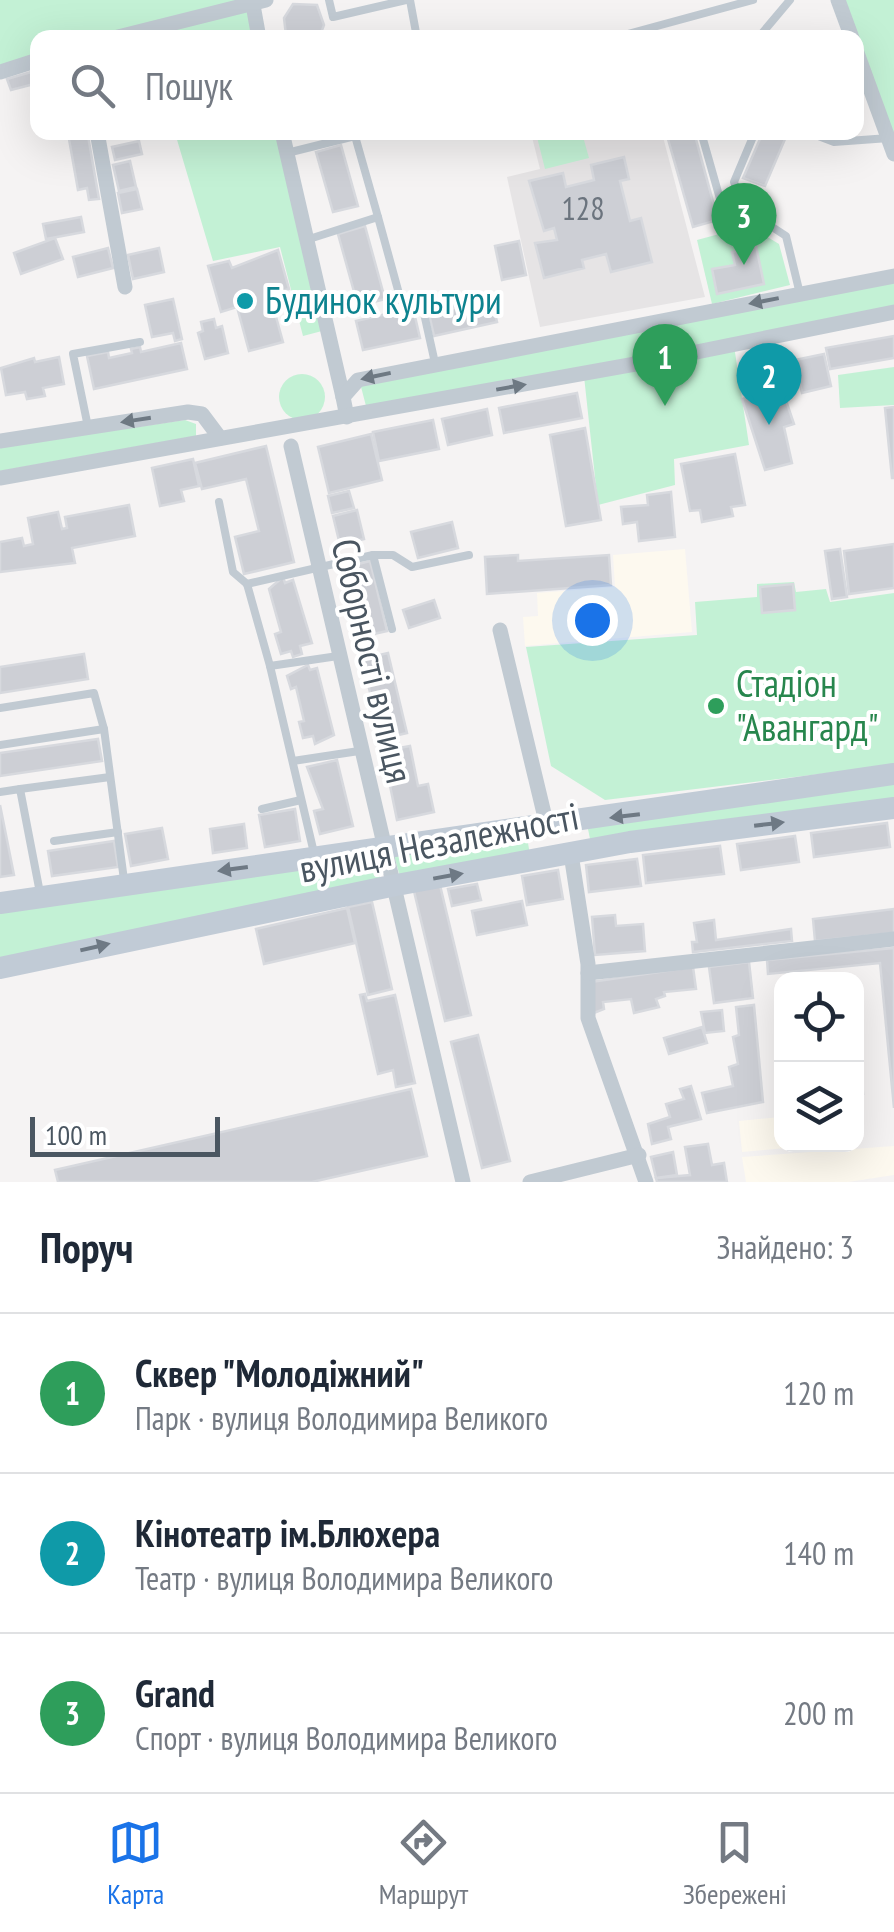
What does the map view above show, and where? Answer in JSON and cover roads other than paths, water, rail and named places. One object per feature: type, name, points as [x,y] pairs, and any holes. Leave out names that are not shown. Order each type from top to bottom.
[{"type":"street","points":[[838,0],[849,30]]},
{"type":"street","points":[[146,30],[259,2],[259,30]]},
{"type":"street","points":[[0,72],[30,63]]},
{"type":"street","points":[[864,72],[891,146]]},
{"type":"street","points":[[98,140],[125,287]]},
{"type":"street","points":[[284,140],[347,416]]},
{"type":"street","points":[[343,396],[358,380],[435,363],[894,276]]},
{"type":"street","points":[[0,478],[894,312]]},
{"type":"street","points":[[0,441],[188,412],[202,414],[220,438]]},
{"type":"street","name":"Соборності вулиця","points":[[291,446],[316,567],[463,1182]]},
{"type":"street","points":[[500,630],[547,826]]},
{"type":"street","name":"вулиця Незалежності","points":[[0,904],[894,774]]},
{"type":"street","name":"вулиця Незалежності","points":[[0,968],[391,886],[570,854],[894,808]]},
{"type":"street","points":[[570,854],[588,973],[588,1018],[646,1182]]},
{"type":"street","points":[[588,973],[894,939]]},
{"type":"street","points":[[530,1182],[638,1155]]},
{"type":"lane","points":[[329,0],[332,17],[408,0],[415,30]]},
{"type":"lane","points":[[642,30],[753,0]]},
{"type":"lane","points":[[765,30],[790,0]]},
{"type":"lane","points":[[287,153],[336,140]]},
{"type":"lane","points":[[359,140],[401,301],[423,309],[489,297]]},
{"type":"lane","points":[[703,140],[724,212],[733,220],[760,219]]},
{"type":"lane","points":[[752,140],[734,182],[740,196],[760,219],[786,236],[800,294]]},
{"type":"lane","points":[[829,140],[891,146]]},
{"type":"lane","points":[[305,240],[378,217]]},
{"type":"lane","points":[[423,309],[435,363]]},
{"type":"lane","points":[[88,427],[73,354],[140,342]]},
{"type":"lane","points":[[219,502],[233,572],[247,584],[270,666],[316,858]]},
{"type":"lane","points":[[247,584],[373,555],[393,554],[412,567],[469,554]]},
{"type":"lane","points":[[373,555],[392,629]]},
{"type":"lane","points":[[270,666],[338,656]]},
{"type":"lane","points":[[0,708],[94,693],[104,729],[124,885]]},
{"type":"lane","points":[[0,745],[104,729]]},
{"type":"lane","points":[[294,761],[360,752]]},
{"type":"lane","points":[[0,792],[110,777]]},
{"type":"lane","points":[[20,789],[41,898]]},
{"type":"lane","points":[[262,809],[301,800]]},
{"type":"lane","points":[[54,841],[118,832]]},
{"type":"place","name":"Grand","points":[[744,265]]},
{"type":"place","name":"Будинок культури","points":[[245,301]]},
{"type":"place","name":"Сквер \"Молодіжний\"","points":[[665,406]]},
{"type":"place","name":"Кінотеатр ім.Блюхера","points":[[769,425]]},
{"type":"place","name":"Стадіон \"Авангард\"","points":[[716,706]]}]
